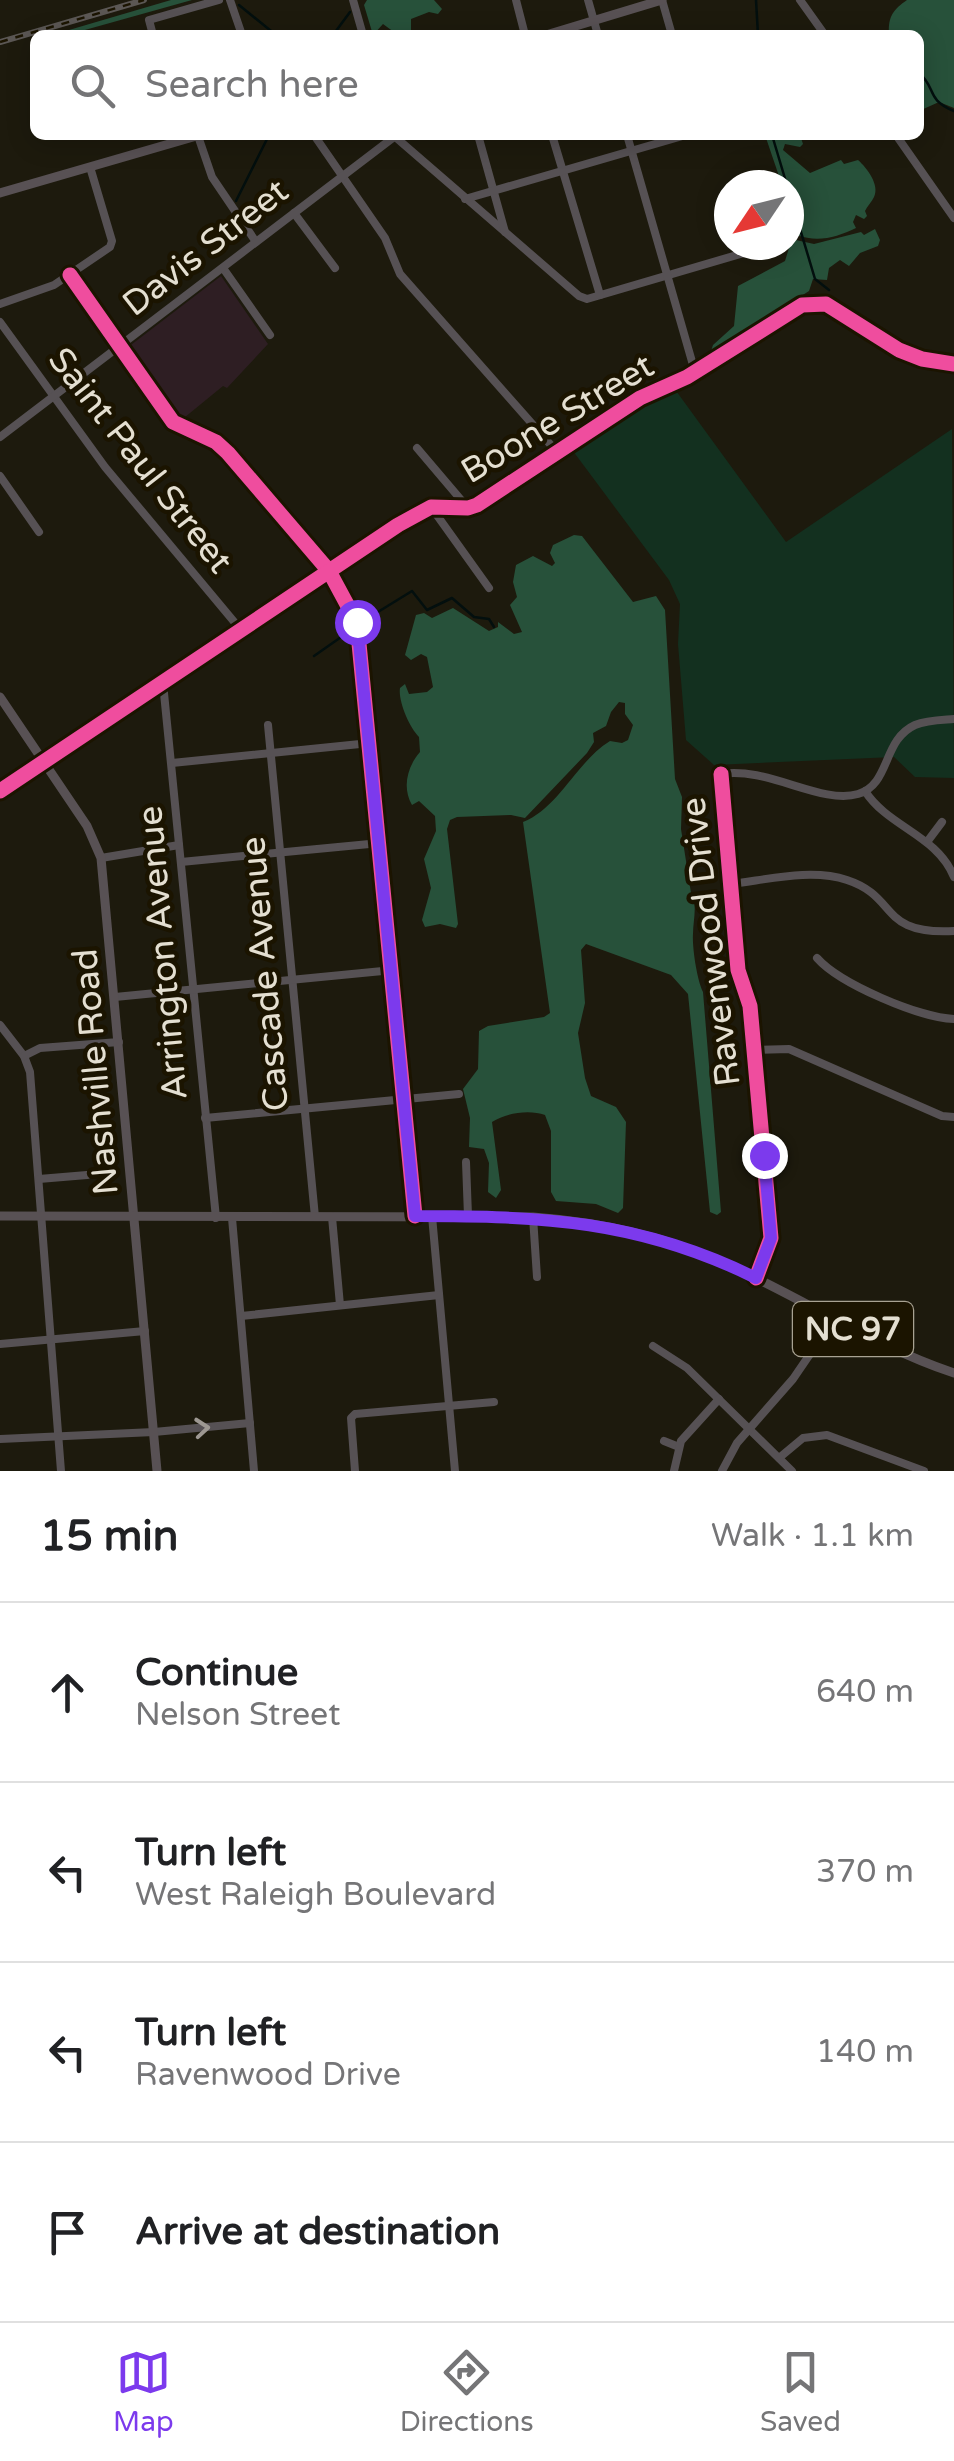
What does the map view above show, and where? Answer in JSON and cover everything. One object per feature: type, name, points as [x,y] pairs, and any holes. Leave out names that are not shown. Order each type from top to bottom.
[{"type":"main road","points":[[562,30],[662,0]]},
{"type":"main road","points":[[0,194],[175,140]]},
{"type":"main road","name":"Nashville Road","points":[[0,697],[87,826],[101,858],[158,1471]]},
{"type":"main road","name":"NC 97","points":[[0,1216],[533,1217],[636,1232],[706,1255],[922,1362],[954,1372]]},
{"type":"street","points":[[152,30],[149,20],[219,0]]},
{"type":"street","points":[[230,0],[240,30]]},
{"type":"street","points":[[353,0],[362,30]]},
{"type":"street","points":[[516,0],[524,30]]},
{"type":"street","points":[[588,0],[597,30]]},
{"type":"street","points":[[662,0],[671,30]]},
{"type":"street","points":[[800,0],[821,30]]},
{"type":"street","points":[[201,140],[212,177],[256,242]]},
{"type":"street","points":[[317,140],[385,238],[400,274],[556,452]]},
{"type":"street","name":"Davis Street","points":[[0,437],[388,140]]},
{"type":"street","points":[[398,140],[587,299],[721,260]]},
{"type":"street","points":[[479,140],[505,233]]},
{"type":"street","points":[[553,140],[600,295]]},
{"type":"street","points":[[628,140],[695,372]]},
{"type":"street","points":[[465,198],[668,140]]},
{"type":"street","points":[[899,140],[954,218]]},
{"type":"street","points":[[0,304],[41,292],[104,252],[112,242],[90,167]]},
{"type":"street","points":[[294,213],[335,268]]},
{"type":"street","points":[[223,268],[270,335]]},
{"type":"street","points":[[70,274],[173,422],[222,446],[329,570],[359,630],[415,1216]]},
{"type":"street","name":"Boone Street","points":[[0,791],[329,570],[431,507],[468,508],[653,390],[695,372],[792,310],[818,303],[840,310],[899,350],[922,359],[954,364]]},
{"type":"street","name":"Saint Paul Street","points":[[0,322],[104,467],[241,630]]},
{"type":"street","points":[[417,448],[468,508]]},
{"type":"street","points":[[0,476],[39,532]]},
{"type":"street","points":[[431,507],[488,588]]},
{"type":"street","name":"Arrington Avenue","points":[[163,683],[216,1218]]},
{"type":"street","points":[[954,719],[924,722],[904,732],[889,749],[876,782],[865,791],[880,811],[927,842],[954,877]]},
{"type":"street","name":"Cascade Avenue","points":[[268,725],[315,1217]]},
{"type":"street","points":[[172,763],[370,743]]},
{"type":"street","name":"Ravenwood Drive","points":[[756,1278],[771,1238],[750,1006],[738,970],[721,774],[756,773],[834,795],[865,791]]},
{"type":"street","points":[[927,842],[942,822]]},
{"type":"street","points":[[181,862],[380,842]]},
{"type":"street","points":[[101,858],[180,845]]},
{"type":"street","points":[[730,884],[815,876],[838,878],[870,893],[905,926],[926,932],[954,930]]},
{"type":"street","points":[[817,958],[852,984],[926,1015],[954,1019]]},
{"type":"street","points":[[115,998],[393,970]]},
{"type":"street","points":[[0,1025],[24,1056],[30,1072],[61,1471]]},
{"type":"street","points":[[24,1056],[40,1048],[119,1042]]},
{"type":"street","points":[[754,1050],[789,1049],[942,1116],[954,1117]]},
{"type":"street","points":[[206,1118],[459,1094]]},
{"type":"street","points":[[466,1162],[468,1216]]},
{"type":"street","points":[[39,1179],[87,1175]]},
{"type":"street","points":[[432,1216],[455,1471]]},
{"type":"street","points":[[332,1217],[340,1305]]},
{"type":"street","points":[[533,1217],[537,1277]]},
{"type":"street","points":[[232,1218],[254,1471]]},
{"type":"street","points":[[241,1316],[439,1295]]},
{"type":"street","points":[[722,1471],[749,1428],[793,1380],[834,1319]]},
{"type":"street","points":[[0,1344],[145,1331]]},
{"type":"street","points":[[653,1346],[687,1368],[792,1471]]},
{"type":"street","points":[[674,1471],[679,1447],[687,1433],[720,1399]]},
{"type":"street","points":[[355,1471],[351,1418],[354,1414],[494,1402]]},
{"type":"street","points":[[0,1439],[250,1423]]},
{"type":"street","points":[[779,1458],[794,1442],[819,1434],[899,1467],[924,1471]]},
{"type":"street","points":[[664,1441],[679,1447]]},
{"type":"shaded area","points":[[221,276],[268,344],[227,388],[223,386],[179,422],[127,348]]},
{"type":"green space","points":[[171,0],[192,0],[85,30],[69,30]]},
{"type":"green space","points":[[367,0],[434,0],[442,9],[438,14],[429,12],[411,19],[411,30],[391,30],[383,24],[372,30],[364,5]]},
{"type":"green space","points":[[907,0],[954,0],[954,108],[939,102],[924,109],[924,30],[889,30],[899,7]]},
{"type":"green space","points":[[767,140],[802,140],[800,147],[785,144],[783,150],[810,173],[841,160],[844,164],[858,160],[874,182],[874,197],[865,211],[867,216],[864,219],[856,215],[856,228],[812,239],[804,237],[804,170],[777,170]]},
{"type":"green space","points":[[875,229],[880,240],[878,246],[860,253],[849,266],[840,260],[829,268],[827,280],[813,279],[809,291],[710,354],[713,345],[734,326],[738,286],[785,260],[804,260],[804,242],[814,244],[861,232],[864,235]]},
{"type":"green space","points":[[674,388],[786,542],[952,429],[954,778],[915,777],[894,757],[714,765],[686,740],[678,644],[680,604],[669,580],[570,447],[659,391]]},
{"type":"green space","points":[[574,535],[582,536],[633,602],[656,596],[665,610],[675,779],[682,797],[681,829],[695,908],[694,955],[703,992],[721,1212],[717,1215],[710,1212],[688,994],[671,975],[586,944],[581,950],[585,1003],[578,1033],[591,1096],[616,1107],[626,1122],[623,1208],[618,1213],[596,1204],[556,1201],[551,1192],[551,1131],[545,1115],[518,1113],[492,1122],[501,1190],[496,1198],[488,1192],[489,1163],[484,1149],[469,1147],[470,1118],[463,1089],[478,1069],[479,1031],[550,1013],[523,822],[547,806],[598,750],[610,741],[628,740],[633,725],[625,714],[625,703],[619,702],[606,726],[593,733],[594,742],[587,753],[525,818],[511,815],[450,820],[447,829],[458,924],[456,928],[440,924],[425,927],[422,920],[431,888],[424,859],[436,831],[435,816],[419,801],[412,805],[407,792],[407,778],[420,752],[419,737],[405,714],[400,688],[405,684],[409,694],[427,692],[433,687],[427,657],[421,654],[411,660],[405,655],[416,615],[424,613],[432,618],[453,608],[489,631],[498,627],[498,622],[514,634],[522,632],[510,605],[517,597],[513,582],[516,565],[533,556],[552,566],[553,545]]},
{"type":"waterway","points":[[756,0],[758,30]]},
{"type":"waterway","points":[[239,5],[270,30]]},
{"type":"waterway","points":[[337,30],[350,12]]},
{"type":"waterway","points":[[924,79],[935,98],[954,111]]},
{"type":"waterway","points":[[236,201],[266,140]]},
{"type":"waterway","points":[[773,140],[815,279],[829,290]]},
{"type":"waterway","points":[[360,623],[412,591],[427,610],[452,598],[474,617],[489,619],[494,627]]},
{"type":"waterway","points":[[314,656],[354,628]]},
{"type":"railway","points":[[41,30],[144,0]]},
{"type":"railway","points":[[0,42],[30,33]]},
{"type":"cycle path","points":[[70,275],[173,422],[216,442],[228,453],[329,571],[357,623],[415,1216]]},
{"type":"cycle path","points":[[0,791],[398,525],[431,507],[477,505],[640,398],[687,377],[802,305],[826,304],[899,350],[922,359],[954,364]]},
{"type":"cycle path","points":[[721,774],[738,970],[750,1006],[771,1238],[756,1278]]},
{"type":"route","points":[[357,622],[415,1216],[533,1217],[594,1224],[672,1243],[756,1278],[771,1238],[764,1155]]}]
